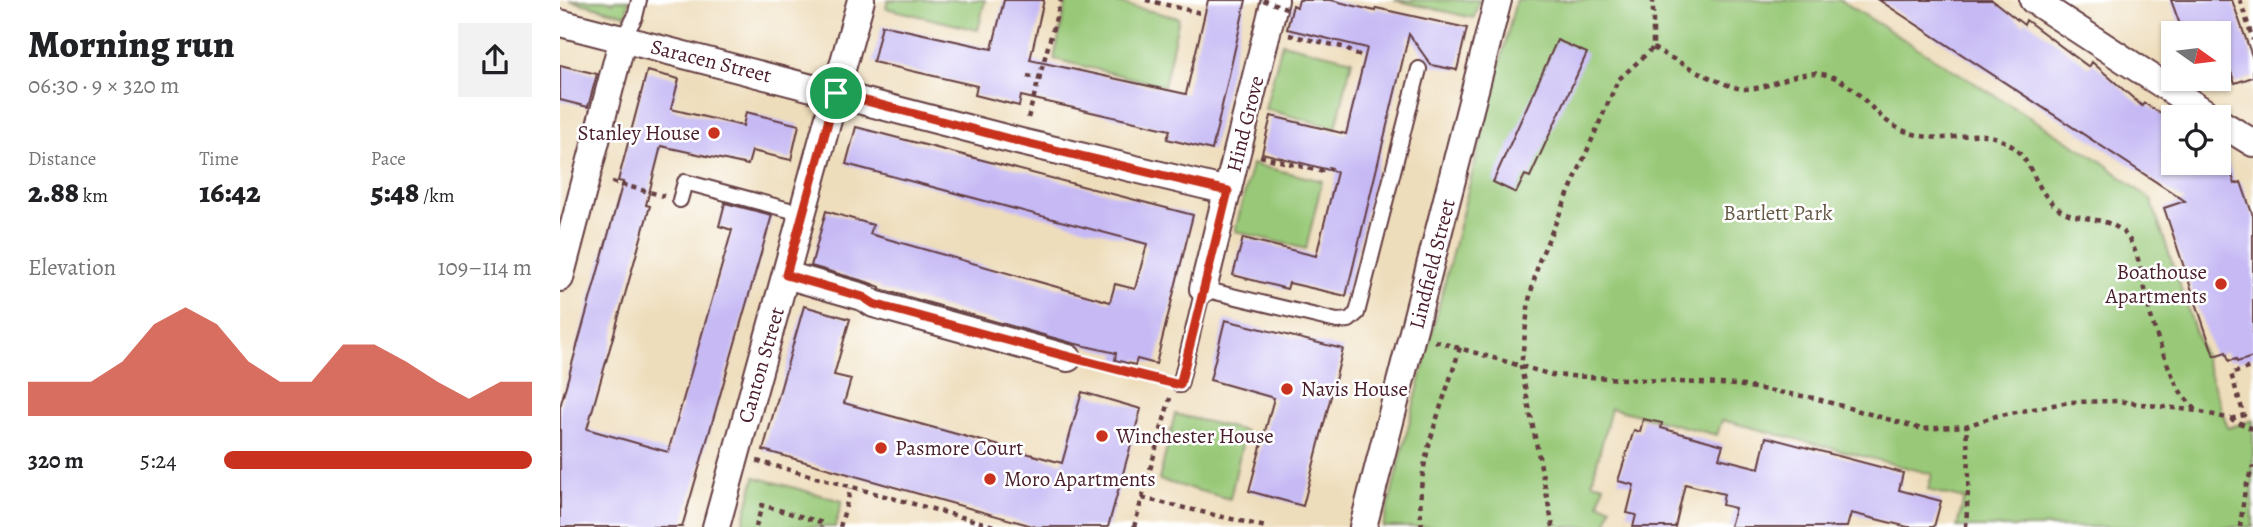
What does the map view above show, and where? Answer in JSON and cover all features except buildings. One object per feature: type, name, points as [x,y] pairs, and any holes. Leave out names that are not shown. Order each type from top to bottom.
[{"type":"street","name":"Canton Street","points":[[716,527],[861,0]]},
{"type":"street","name":"Lindfield Street","points":[[1363,527],[1498,0]]},
{"type":"street","points":[[2033,0],[2193,105]]},
{"type":"street","name":"Hind Grove","points":[[1203,289],[1268,30],[1283,5]]},
{"type":"street","name":"Saracen Street","points":[[560,23],[1021,142],[1228,191]]},
{"type":"street","points":[[560,278],[623,38]]},
{"type":"street","points":[[2231,129],[2253,143]]},
{"type":"street","points":[[786,275],[863,297],[874,304],[1069,358]]},
{"type":"lane","points":[[623,38],[635,16],[639,0]]},
{"type":"lane","points":[[1180,385],[1203,289],[1337,321],[1349,320],[1357,313],[1419,69]]},
{"type":"lane","points":[[680,200],[685,182],[804,214]]},
{"type":"path","points":[[1021,142],[1061,0]]},
{"type":"path","points":[[1146,0],[1205,14]]},
{"type":"path","points":[[1263,0],[1283,5]]},
{"type":"path","points":[[1553,527],[1521,367],[1529,300],[1539,261],[1618,80],[1653,48],[1653,0]]},
{"type":"path","points":[[2240,0],[2253,40]]},
{"type":"path","points":[[1268,30],[1347,48],[1352,53],[1365,57]]},
{"type":"path","points":[[1653,48],[1713,79],[1743,89],[1788,76],[1814,72],[1829,76],[1858,91],[1881,118],[1899,129],[1928,137],[1988,135],[2007,143],[2029,162],[2038,184],[2056,208],[2079,218],[2111,225],[2123,232],[2135,252],[2152,323],[2166,358],[2181,393],[2197,411]]},
{"type":"path","points":[[1027,76],[1042,79]]},
{"type":"path","points":[[1239,151],[1319,171],[1327,168],[1337,170]]},
{"type":"path","points":[[587,175],[680,200]]},
{"type":"path","points":[[1414,336],[1552,375],[1737,385],[1814,398],[1922,429],[1966,426],[1996,416],[2069,402],[2118,401],[2197,411],[2231,419],[2253,429]]},
{"type":"path","points":[[1422,527],[1420,512],[1426,457],[1460,347]]},
{"type":"path","points":[[1069,358],[1180,385],[1167,401],[1134,527]]},
{"type":"path","points":[[2231,419],[2244,415],[2231,374],[2253,366]]},
{"type":"path","points":[[1966,426],[1969,471],[1966,527]]},
{"type":"path","points":[[736,456],[998,527]]},
{"type":"path","points":[[2240,527],[2245,489],[2253,467]]},
{"type":"path","points":[[840,527],[851,488]]},
{"type":"path","points":[[1142,498],[1266,527]]},
{"type":"path","points":[[756,527],[762,505],[823,523],[821,527]]},
{"type":"green space","points":[[569,0],[614,2],[629,0],[626,15]]},
{"type":"green space","points":[[888,0],[985,0],[978,30],[886,8]]},
{"type":"green space","points":[[1067,0],[1105,0],[1179,18],[1164,86],[1054,59]]},
{"type":"green space","points":[[1394,0],[1479,0],[1474,18]]},
{"type":"green space","name":"Bartlett Park","points":[[1516,0],[1840,0],[2101,161],[2151,200],[2228,428],[2253,420],[2253,527],[1957,527],[1964,499],[1928,490],[1932,474],[1722,420],[1717,435],[1611,408],[1592,482],[1604,485],[1599,503],[1611,507],[1606,527],[1383,527]]},
{"type":"green space","points":[[1282,43],[1352,60],[1336,128],[1265,109]]},
{"type":"green space","points":[[1252,164],[1322,181],[1306,249],[1235,231]]},
{"type":"green space","points":[[1175,414],[1245,431],[1230,499],[1159,480]]},
{"type":"green space","points":[[755,477],[842,501],[835,527],[742,527]]},
{"type":"place","name":"Stanley House","points":[[714,133]]},
{"type":"place","name":"Boathouse Apartments","points":[[2221,284]]},
{"type":"place","name":"Navis House","points":[[1287,389]]},
{"type":"place","name":"Winchester House","points":[[1102,436]]},
{"type":"place","name":"Pasmore Court","points":[[881,448]]},
{"type":"place","name":"Moro Apartments","points":[[990,479]]},
{"type":"route","points":[[836,93],[1021,142],[1228,191],[1180,385],[1069,358],[874,304],[863,297],[786,275],[836,93]]}]
